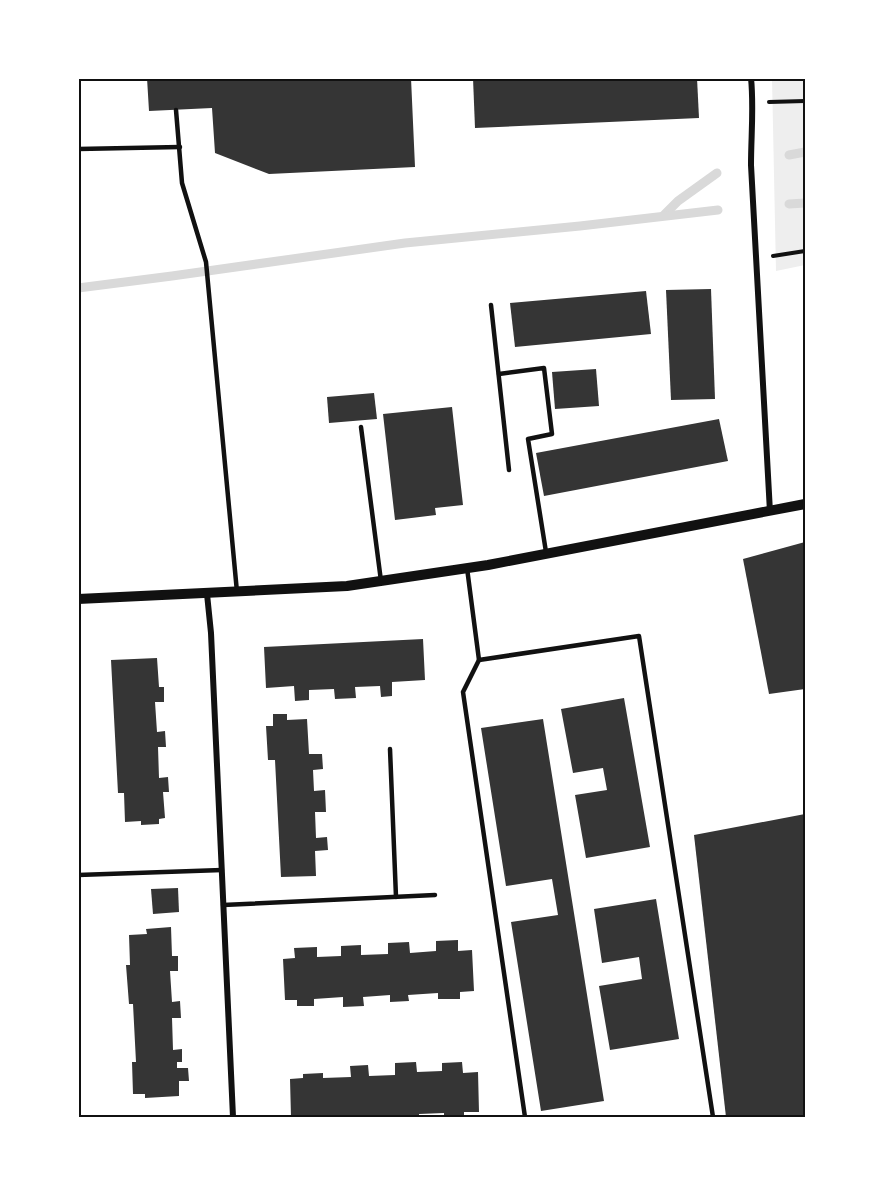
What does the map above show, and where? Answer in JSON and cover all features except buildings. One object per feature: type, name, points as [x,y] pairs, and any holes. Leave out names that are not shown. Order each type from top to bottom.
[{"type":"street","points":[[751,78],[753,101],[750,124],[770,512]]},
{"type":"street","points":[[78,599],[347,586],[467,568],[805,504]]},
{"type":"street","points":[[207,594],[211,633],[233,1117]]},
{"type":"lane","points":[[176,110],[182,183],[206,262],[208,303],[237,592]]},
{"type":"lane","points":[[78,149],[180,147]]},
{"type":"lane","points":[[491,305],[509,470]]},
{"type":"lane","points":[[499,374],[544,368],[552,434],[528,439],[547,553]]},
{"type":"lane","points":[[361,427],[381,581]]},
{"type":"lane","points":[[467,568],[479,660],[463,692],[525,1117]]},
{"type":"lane","points":[[479,660],[639,636],[713,1117]]},
{"type":"lane","points":[[390,749],[396,897]]},
{"type":"lane","points":[[78,875],[222,870]]},
{"type":"lane","points":[[223,905],[435,895]]},
{"type":"path","points":[[753,101],[805,101]]},
{"type":"path","points":[[756,259],[805,251]]},
{"type":"shaded area","points":[[772,78],[805,78],[805,265],[776,271]]},
{"type":"waterway","points":[[789,155],[805,152]]},
{"type":"waterway","points":[[664,215],[678,201],[717,173]]},
{"type":"waterway","points":[[789,204],[805,203]]},
{"type":"waterway","points":[[78,288],[405,243],[718,210]]}]
